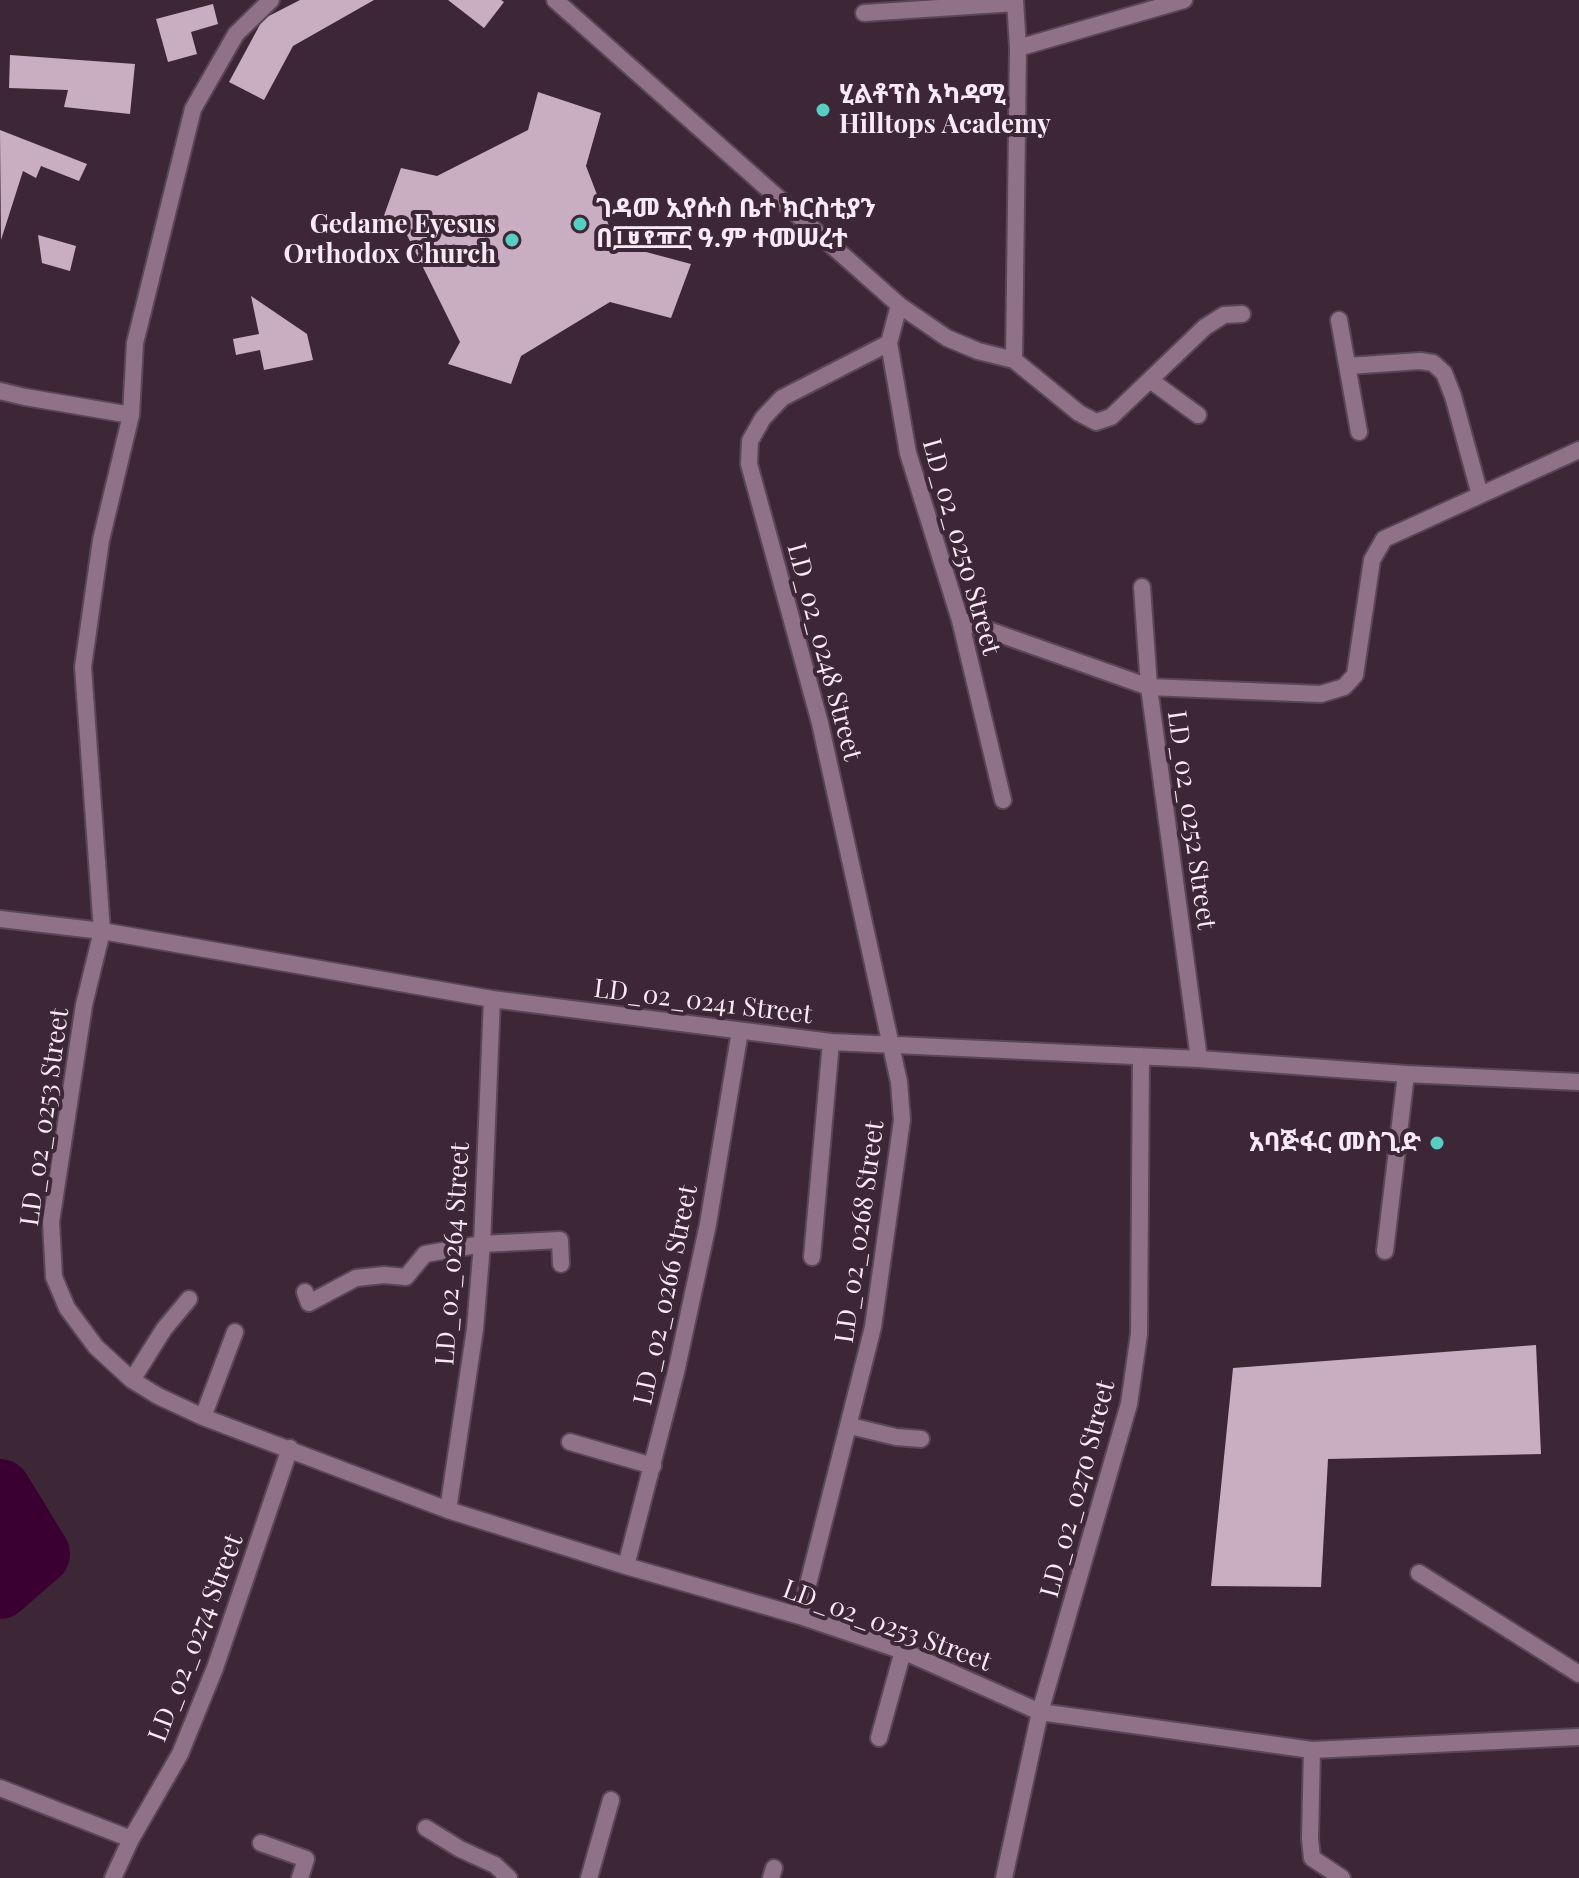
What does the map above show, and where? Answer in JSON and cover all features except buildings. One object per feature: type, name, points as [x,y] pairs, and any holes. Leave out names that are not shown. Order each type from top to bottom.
[{"type":"street","name":"LD_02_0253 Street","points":[[271,0],[236,34],[193,109],[135,343],[131,415],[101,540],[83,667],[102,931],[84,1005],[51,1222],[54,1277],[67,1308],[96,1347],[132,1380],[203,1417],[448,1510],[800,1616],[903,1651],[1040,1712],[1312,1750],[1579,1737]]},
{"type":"street","points":[[555,0],[899,305],[947,338],[978,351],[1014,360],[1079,413],[1096,422],[1111,417],[1205,327],[1224,315],[1242,314]]},
{"type":"street","points":[[1018,48],[1184,0]]},
{"type":"street","points":[[864,13],[1015,2],[1018,48],[1014,360]]},
{"type":"street","name":"LD_02_0250 Street","points":[[899,305],[889,343],[908,453],[960,620],[1003,800]]},
{"type":"street","points":[[1339,320],[1359,432]]},
{"type":"street","name":"LD_02_0248 Street","points":[[889,343],[782,398],[763,418],[750,441],[749,464],[820,723],[890,1045]]},
{"type":"street","points":[[1348,366],[1420,361],[1433,363],[1444,373],[1480,495]]},
{"type":"street","points":[[1150,380],[1198,415]]},
{"type":"street","points":[[0,391],[131,415]]},
{"type":"street","points":[[960,620],[1149,687],[1321,694],[1344,687],[1355,675],[1372,560],[1384,539],[1579,450]]},
{"type":"street","name":"LD_02_0252 Street","points":[[1142,587],[1149,687],[1199,1059]]},
{"type":"street","name":"LD_02_0241 Street","points":[[0,919],[102,931],[492,999],[831,1042],[1199,1059],[1406,1074],[1579,1082]]},
{"type":"street","name":"LD_02_0264 Street","points":[[448,1510],[475,1329],[482,1244],[492,999]]},
{"type":"street","name":"LD_02_0266 Street","points":[[626,1566],[676,1372],[708,1224],[740,1031]]},
{"type":"street","points":[[812,1257],[831,1042]]},
{"type":"street","name":"LD_02_0268 Street","points":[[800,1616],[873,1327],[902,1120],[899,1082],[890,1045]]},
{"type":"street","name":"LD_02_0270 Street","points":[[1004,1878],[1040,1712],[1129,1404],[1139,1334],[1141,1056]]},
{"type":"street","points":[[1385,1251],[1406,1074]]},
{"type":"street","points":[[305,1292],[309,1303],[356,1278],[384,1275],[406,1277],[425,1254],[482,1244],[560,1240],[561,1264]]},
{"type":"street","points":[[132,1380],[164,1329],[189,1299]]},
{"type":"street","points":[[203,1417],[235,1332]]},
{"type":"street","points":[[850,1426],[896,1437],[921,1439]]},
{"type":"street","points":[[570,1442],[653,1466]]},
{"type":"street","name":"LD_02_0274 Street","points":[[113,1878],[131,1839],[180,1754],[215,1668],[290,1448]]},
{"type":"street","points":[[1419,1573],[1579,1674]]},
{"type":"street","points":[[879,1738],[903,1651]]},
{"type":"street","points":[[1312,1750],[1312,1858],[1342,1878]]},
{"type":"street","points":[[0,1788],[131,1839]]},
{"type":"street","points":[[589,1878],[611,1800]]},
{"type":"street","points":[[426,1828],[460,1849],[495,1865],[509,1878]]},
{"type":"street","points":[[261,1843],[306,1859],[300,1878]]},
{"type":"waterway","points":[[0,1490],[39,1554],[0,1588]]},
{"type":"place","name":"ሂልቶፕስ አካዳሚ Hilltops Academy","points":[[823,110]]},
{"type":"place","name":"ገዳመ ኢየሱስ ቤተ ክርስቲያን በ፲፱፻፹፫ ዓ.ም ተመሠረተ","points":[[580,224]]},
{"type":"place","name":"Gedame Eyesus Orthodox Church","points":[[512,240]]},
{"type":"place","name":"አባጅፋር መስጊድ","points":[[1437,1143]]}]
